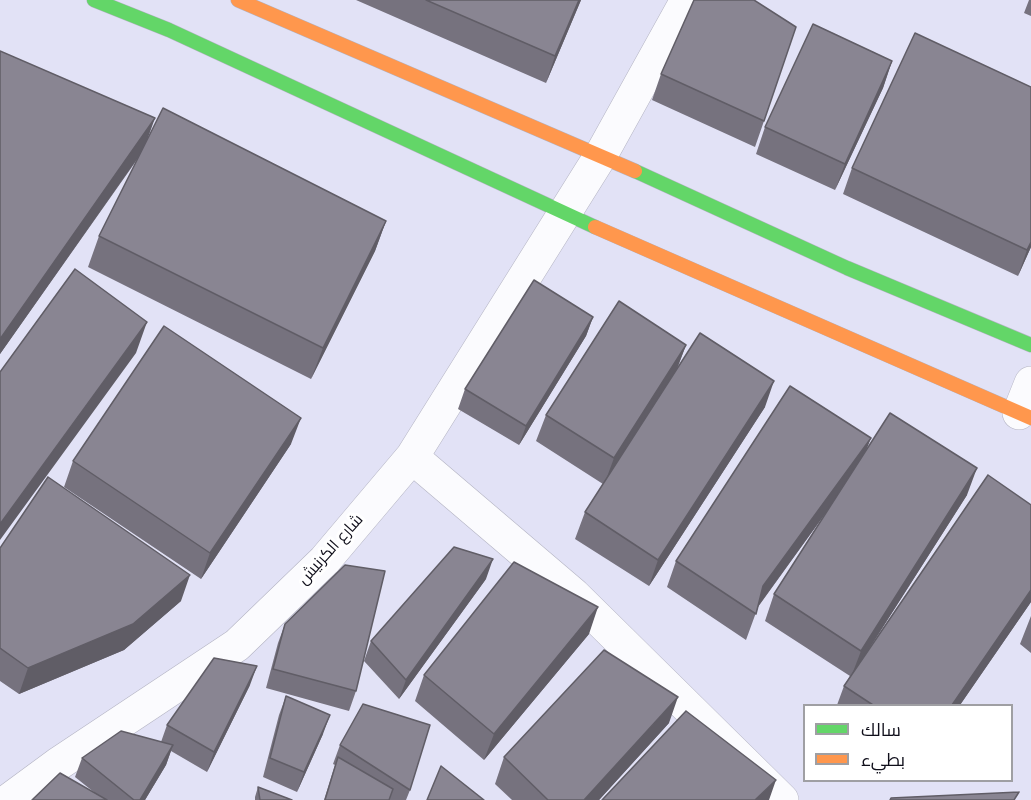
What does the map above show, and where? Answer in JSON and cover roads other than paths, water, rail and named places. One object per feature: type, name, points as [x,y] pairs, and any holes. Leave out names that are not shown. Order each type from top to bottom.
[{"type":"main road","points":[[94,0],[169,30],[563,213],[1027,405]]},
{"type":"main road","points":[[238,0],[601,155],[847,267],[1031,345]]},
{"type":"street","name":"شارع الكرنيش","points":[[9,800],[58,764],[237,645],[325,560],[412,457],[601,155],[687,0]]},
{"type":"street","points":[[412,457],[574,596],[782,800]]}]
